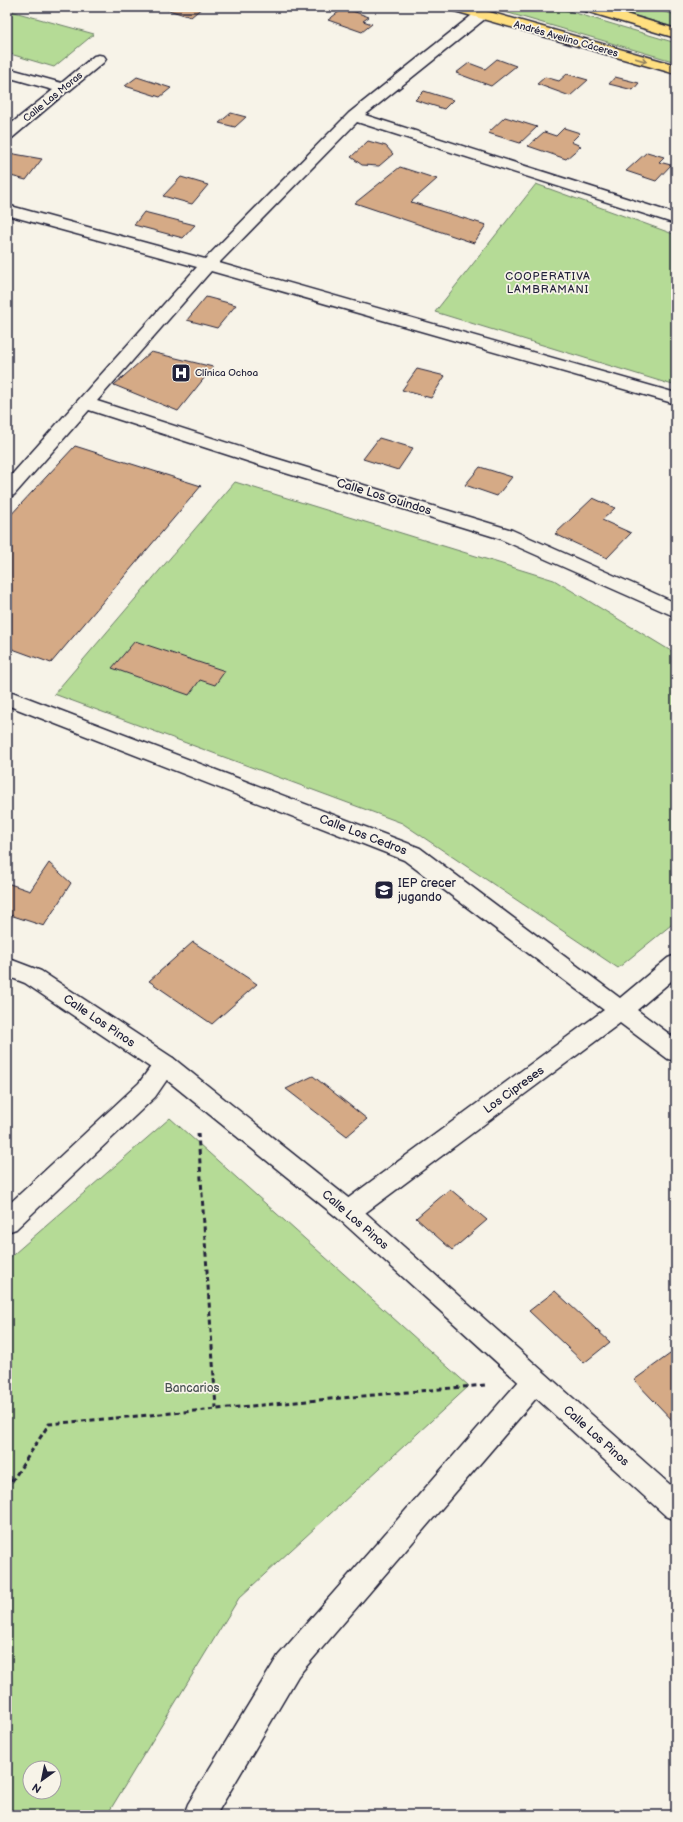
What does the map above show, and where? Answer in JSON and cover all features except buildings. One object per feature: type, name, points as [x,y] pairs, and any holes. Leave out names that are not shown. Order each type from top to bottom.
[{"type":"main road","name":"Andrés Avelino Cáceres","points":[[456,7],[676,70]]},
{"type":"main road","points":[[588,7],[676,34]]},
{"type":"street","points":[[7,491],[207,266],[354,116],[481,15]]},
{"type":"street","name":"Calle Las Moras","points":[[7,135],[99,59]]},
{"type":"street","points":[[7,72],[64,88]]},
{"type":"street","points":[[354,116],[676,219]]},
{"type":"street","points":[[7,210],[676,399]]},
{"type":"street","name":"Calle Los Guindos","points":[[85,402],[262,460],[505,534],[676,611]]},
{"type":"street","name":"Calle Los Cedros","points":[[7,697],[412,854],[676,1052]]},
{"type":"street","name":"Los Cipreses","points":[[348,1212],[621,1010],[676,964]]},
{"type":"street","name":"Calle Los Pinos","points":[[7,967],[33,977],[165,1065],[348,1212],[676,1507]]},
{"type":"street","points":[[7,1222],[146,1090],[165,1065]]},
{"type":"street","points":[[199,1815],[288,1666],[535,1381]]},
{"type":"path","points":[[196,1090],[216,1408]]},
{"type":"path","points":[[7,1489],[49,1424],[216,1408],[535,1381]]},
{"type":"green space","points":[[488,7],[555,7],[676,43],[676,62]]},
{"type":"green space","points":[[607,7],[646,7],[676,15],[676,28]]},
{"type":"green space","points":[[7,10],[94,34],[54,67],[7,53]]},
{"type":"green space","points":[[536,184],[676,235],[676,386],[435,312]]},
{"type":"green space","points":[[235,482],[554,580],[676,654],[676,921],[618,968],[402,823],[54,694]]},
{"type":"green space","name":"Bancarios","points":[[170,1118],[469,1386],[239,1598],[107,1815],[7,1815],[7,1260]]},
{"type":"place","name":"Clínica Ochoa","points":[[181,373]]},
{"type":"place","name":"IEP crecer jugando","points":[[384,890]]},
{"type":"district","name":"COOPERATIVA LAMBRAMANI","points":[[548,282]]}]
